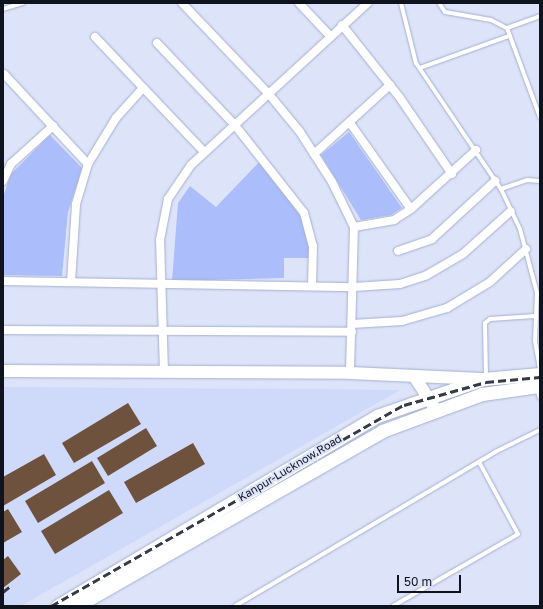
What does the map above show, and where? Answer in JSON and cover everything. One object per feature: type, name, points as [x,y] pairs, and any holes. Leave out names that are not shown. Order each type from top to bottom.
[{"type":"main road","points":[[3,370],[350,373],[484,379]]},
{"type":"main road","name":"Kanpur-Lucknow Road","points":[[57,606],[377,416],[426,397],[484,379],[540,374]]},
{"type":"main road","points":[[414,376],[426,397],[436,410]]},
{"type":"main road","name":"Kanpur-Lucknow Road","points":[[77,606],[382,431],[482,394],[539,390]]},
{"type":"street","points":[[182,3],[268,93],[314,154],[354,226],[354,286],[350,373]]},
{"type":"street","points":[[298,3],[329,35]]},
{"type":"street","points":[[164,372],[163,285],[160,240],[168,199],[191,165],[204,152],[329,35],[368,3]]},
{"type":"street","points":[[342,25],[390,85],[452,174]]},
{"type":"street","points":[[95,37],[204,152]]},
{"type":"street","points":[[157,43],[234,124],[304,213],[313,246],[312,286]]},
{"type":"street","points":[[4,74],[88,164]]},
{"type":"street","points":[[314,154],[390,85]]},
{"type":"street","points":[[71,282],[76,204],[88,164],[116,118],[143,88]]},
{"type":"street","points":[[350,122],[411,209]]},
{"type":"street","points":[[3,181],[11,164],[53,126]]},
{"type":"street","points":[[354,226],[394,220],[411,209],[452,174],[476,150]]},
{"type":"street","points":[[398,251],[432,239],[495,180]]},
{"type":"street","points":[[3,281],[163,285],[354,286],[400,284],[428,274],[463,254],[511,211]]},
{"type":"street","points":[[3,330],[352,328],[402,321],[447,308],[490,282],[526,249]]},
{"type":"lane","points":[[3,8],[8,5],[23,3]]},
{"type":"lane","points":[[401,3],[420,68],[501,189],[526,249],[537,293],[535,341],[540,368]]},
{"type":"lane","points":[[439,3],[445,12],[491,20],[507,28],[540,16]]},
{"type":"lane","points":[[507,28],[540,117]]},
{"type":"lane","points":[[420,68],[509,36]]},
{"type":"lane","points":[[501,189],[527,180],[540,181]]},
{"type":"lane","points":[[484,379],[485,323],[490,319],[535,316]]},
{"type":"lane","points":[[235,606],[479,462],[540,430]]},
{"type":"lane","points":[[393,606],[518,534],[479,462]]},
{"type":"shaded area","points":[[349,132],[402,208],[391,215],[361,220],[321,155]]},
{"type":"shaded area","points":[[50,135],[82,168],[68,212],[62,276],[3,275],[3,197],[11,174]]},
{"type":"shaded area","points":[[263,158],[295,201],[309,228],[310,258],[284,258],[284,278],[172,281],[178,203],[190,186],[216,207]]},
{"type":"shaded area","points":[[3,387],[400,390],[21,606],[3,606]]},
{"type":"building","points":[[128,403],[141,424],[74,463],[62,443]]},
{"type":"building","points":[[146,428],[157,446],[108,476],[97,458]]},
{"type":"building","points":[[193,443],[205,464],[136,503],[124,482]]},
{"type":"building","points":[[44,454],[56,475],[3,506],[3,477]]},
{"type":"building","points":[[92,461],[105,483],[38,523],[25,501]]},
{"type":"building","points":[[109,490],[123,513],[55,554],[41,531]]},
{"type":"building","points":[[8,509],[22,532],[3,543],[3,512]]},
{"type":"building","points":[[8,556],[21,574],[3,588],[3,560]]},
{"type":"railway","points":[[51,606],[404,405],[486,382],[540,377]]},
{"type":"railway","points":[[3,592],[9,587]]}]
